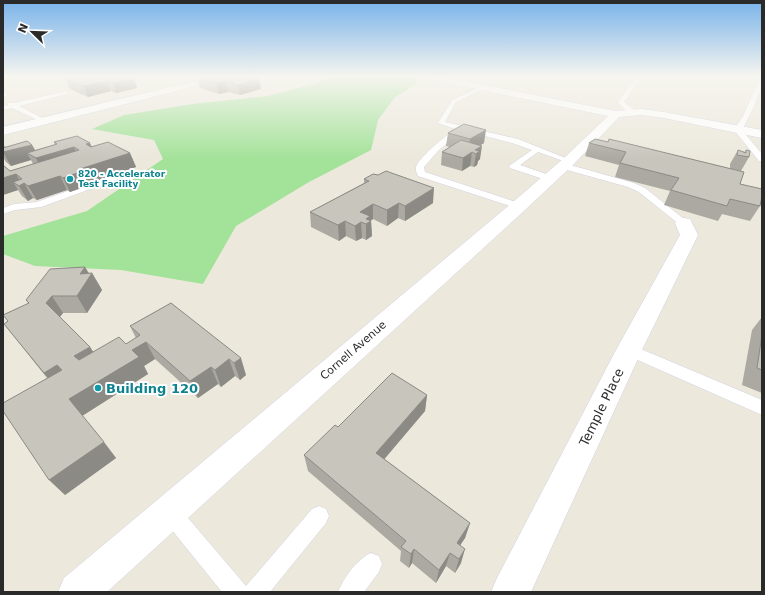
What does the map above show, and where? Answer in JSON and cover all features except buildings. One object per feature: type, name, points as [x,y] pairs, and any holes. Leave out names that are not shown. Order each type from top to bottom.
[{"type":"street","points":[[3,131],[113,104]]},
{"type":"street","points":[[579,104],[626,112],[664,115],[762,134]]},
{"type":"street","name":"Cornell Avenue","points":[[78,592],[519,206],[560,168],[626,112]]},
{"type":"street","name":"Temple Place","points":[[511,592],[629,350],[689,234],[684,223]]},
{"type":"lane","points":[[3,108],[18,104]]},
{"type":"lane","points":[[453,104],[441,123],[515,141],[538,149],[560,168]]},
{"type":"lane","points":[[622,104],[626,112]]},
{"type":"lane","points":[[751,104],[738,130],[762,159]]},
{"type":"lane","points":[[13,105],[44,121]]},
{"type":"lane","points":[[461,128],[435,149],[420,167],[421,174],[519,206]]},
{"type":"lane","points":[[538,149],[513,166],[560,168],[631,185],[642,190],[684,223]]},
{"type":"lane","points":[[3,211],[14,207],[38,205],[129,172]]},
{"type":"lane","points":[[629,350],[762,408]]},
{"type":"lane","points":[[169,511],[237,592]]},
{"type":"lane","points":[[255,592],[319,516]]},
{"type":"lane","points":[[350,592],[371,564]]},
{"type":"green space","points":[[193,104],[390,104],[378,120],[371,150],[309,182],[236,226],[203,284],[121,270],[35,266],[3,254],[3,236],[87,211],[163,159],[154,140],[92,129],[124,115]]},
{"type":"place","name":"820 - Accelerator Test Facility","points":[[70,179]]},
{"type":"place","name":"Building 120","points":[[98,388]]}]
